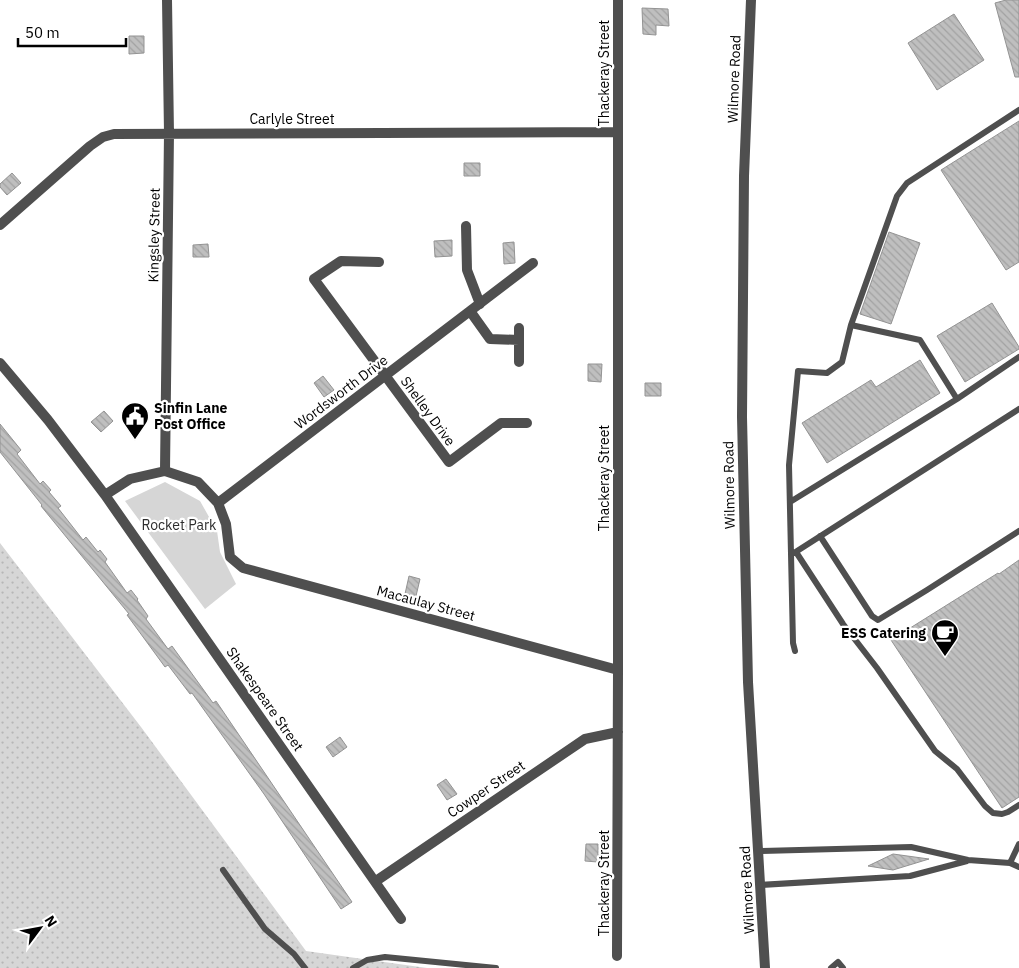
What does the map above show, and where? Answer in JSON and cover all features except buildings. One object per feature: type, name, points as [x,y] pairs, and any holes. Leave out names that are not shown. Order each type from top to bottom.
[{"type":"street","name":"Kingsley Street","points":[[165,471],[169,133],[167,0]]},
{"type":"street","name":"Thackeray Street","points":[[617,956],[618,0]]},
{"type":"street","name":"Wilmore Road","points":[[751,0],[744,176],[742,416],[748,682],[765,968]]},
{"type":"street","name":"Carlyle Street","points":[[0,225],[90,146],[103,137],[114,134],[618,132]]},
{"type":"street","points":[[466,226],[467,270],[480,304]]},
{"type":"street","name":"Shelley Drive","points":[[379,262],[341,261],[314,280],[449,462],[501,423],[527,423]]},
{"type":"street","name":"Wordsworth Drive","points":[[218,502],[533,263]]},
{"type":"street","points":[[470,311],[490,339],[519,340]]},
{"type":"street","points":[[519,328],[519,362]]},
{"type":"street","name":"Shakespeare Street","points":[[0,363],[48,420],[105,495],[402,920]]},
{"type":"street","points":[[105,495],[130,479],[165,471],[198,482],[218,502]]},
{"type":"street","name":"Macaulay Street","points":[[218,502],[226,524],[230,557],[243,568],[618,670]]},
{"type":"street","name":"Cowper Street","points":[[376,881],[585,739],[618,732]]},
{"type":"lane","points":[[795,651],[793,644],[793,554],[789,465],[798,371],[827,373],[842,362],[851,325],[896,196],[907,183],[1019,110]]},
{"type":"lane","points":[[851,325],[920,340],[957,399]]},
{"type":"lane","points":[[790,502],[957,399],[1019,357]]},
{"type":"lane","points":[[793,554],[1019,409]]},
{"type":"lane","points":[[820,536],[872,616],[878,620],[1019,531]]},
{"type":"lane","points":[[793,554],[935,751],[957,769],[993,813],[1002,814],[1019,805]]},
{"type":"lane","points":[[1010,863],[1019,844]]},
{"type":"lane","points":[[758,851],[911,847],[968,860],[1010,863],[1019,867]]},
{"type":"lane","points":[[760,884],[910,876],[968,860]]},
{"type":"lane","points":[[223,870],[265,929],[294,954],[305,968]]},
{"type":"lane","points":[[353,968],[367,960],[385,957],[496,968]]},
{"type":"lane","points":[[831,968],[838,962],[843,968]]},
{"type":"green space","name":"Rocket Park","points":[[165,482],[200,501],[217,531],[220,552],[236,584],[205,609],[125,501]]},
{"type":"green space","points":[[0,543],[141,727],[306,951],[427,968],[0,968]]},
{"type":"place","name":"Sinfin Lane Post Office","points":[[135,440]]},
{"type":"place","name":"ESS Catering","points":[[945,657]]}]
